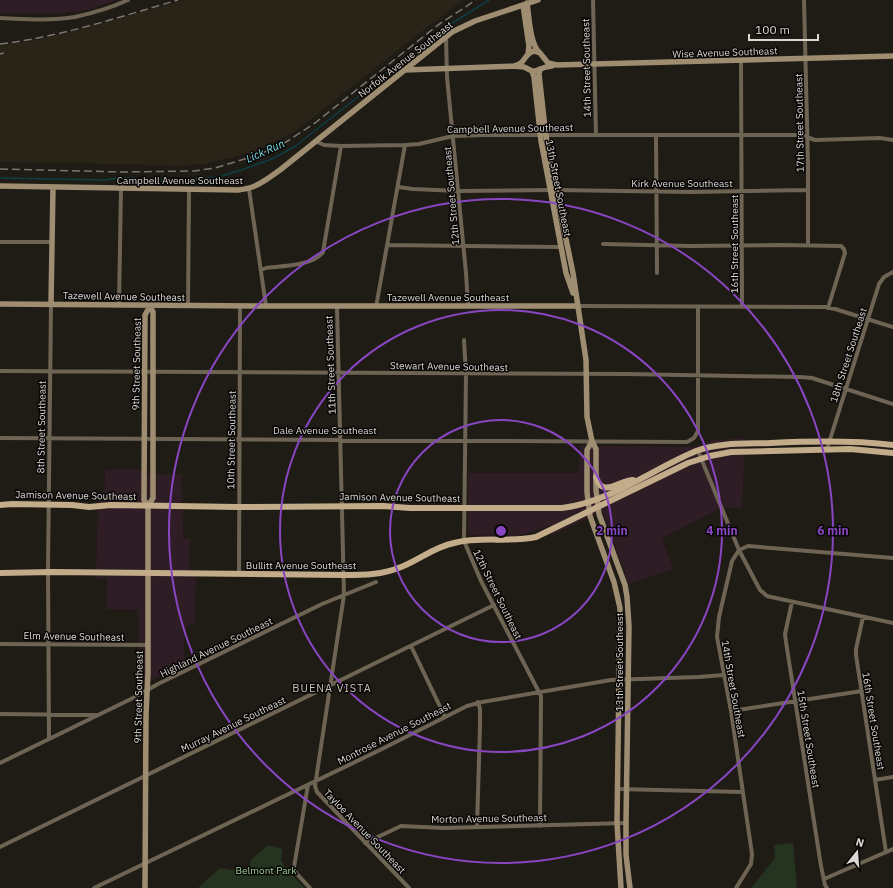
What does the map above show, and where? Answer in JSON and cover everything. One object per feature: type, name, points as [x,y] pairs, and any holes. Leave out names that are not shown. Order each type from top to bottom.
[{"type":"main road","name":"Jamison Avenue Southeast","points":[[0,505],[562,508],[597,499],[698,451],[722,445],[829,441]]},
{"type":"main road","points":[[829,441],[858,441],[893,445]]},
{"type":"main road","points":[[590,512],[688,464],[718,454],[731,452],[827,449],[860,449],[893,453]]},
{"type":"main road","points":[[596,477],[599,483],[607,488],[613,487],[625,481],[637,480]]},
{"type":"main road","name":"Bullitt Avenue Southeast","points":[[0,573],[48,572],[368,575],[401,568],[443,546],[464,541],[478,539],[515,540],[536,537],[590,512]]},
{"type":"street","points":[[0,18],[51,19],[74,17],[105,9],[128,0]]},
{"type":"street","name":"Norfolk Avenue Southeast","points":[[315,141],[446,36],[464,25],[538,0]]},
{"type":"street","name":"14th Street Southeast","points":[[593,0],[596,135]]},
{"type":"street","name":"17th Street Southeast","points":[[804,0],[808,138],[808,245]]},
{"type":"street","points":[[525,4],[534,44],[545,61],[541,69]]},
{"type":"street","points":[[525,4],[529,46],[525,65],[530,70]]},
{"type":"street","name":"12th Street Southeast","points":[[446,36],[449,100],[468,306]]},
{"type":"street","points":[[514,66],[521,64],[526,56],[534,51],[542,56]]},
{"type":"street","name":"Wise Avenue Southeast","points":[[542,56],[548,63],[557,65]]},
{"type":"street","name":"Wise Avenue Southeast","points":[[404,70],[514,66],[530,70],[557,65],[893,56]]},
{"type":"street","name":"16th Street Southeast","points":[[741,61],[740,135],[742,307]]},
{"type":"street","name":"13th Street Southeast","points":[[541,69],[539,77],[543,135]]},
{"type":"street","name":"13th Street Southeast","points":[[530,70],[534,77],[566,273],[578,306]]},
{"type":"street","name":"Campbell Avenue Southeast","points":[[0,186],[189,190],[249,189],[261,184],[315,141],[324,145],[341,146],[405,145],[419,144],[453,136],[543,135],[801,135],[815,140],[880,138],[893,140]]},
{"type":"street","points":[[656,135],[658,273]]},
{"type":"street","points":[[376,307],[405,145]]},
{"type":"street","points":[[261,270],[312,260],[317,258],[323,252],[341,146]]},
{"type":"street","name":"Kirk Avenue Southeast","points":[[398,187],[458,191],[808,190]]},
{"type":"street","name":"8th Street Southeast","points":[[49,739],[48,572],[52,188]]},
{"type":"street","points":[[119,305],[121,188]]},
{"type":"street","points":[[249,189],[266,306]]},
{"type":"street","points":[[188,306],[189,190]]},
{"type":"street","name":"13th Street Southeast","points":[[553,190],[573,273],[578,306],[587,374],[587,417],[592,441],[596,449],[597,499],[599,514],[619,568],[627,597],[629,626],[626,855],[630,888]]},
{"type":"street","points":[[0,242],[52,242]]},
{"type":"street","points":[[603,244],[841,246],[845,253],[828,308]]},
{"type":"street","points":[[387,245],[561,247]]},
{"type":"street","name":"18th Street Southeast","points":[[827,449],[881,280],[886,275],[893,272]]},
{"type":"street","name":"Tazewell Avenue Southeast","points":[[0,304],[337,307],[578,306],[828,308],[893,327]]},
{"type":"street","name":"9th Street Southeast","points":[[148,506],[144,500],[145,314],[150,306]]},
{"type":"street","name":"9th Street Southeast","points":[[145,888],[146,690],[148,673],[148,506],[153,498],[153,312],[150,306]]},
{"type":"street","name":"10th Street Southeast","points":[[239,574],[238,507],[240,440],[240,306]]},
{"type":"street","name":"11th Street Southeast","points":[[315,782],[344,595],[337,307]]},
{"type":"street","points":[[698,307],[698,375]]},
{"type":"street","name":"12th Street Southeast","points":[[464,340],[466,374],[464,541],[475,568],[529,676],[539,692],[541,699],[540,826]]},
{"type":"street","name":"Stewart Avenue Southeast","points":[[0,371],[587,374],[799,377],[812,378],[893,404]]},
{"type":"street","name":"Dale Avenue Southeast","points":[[0,438],[685,442],[691,441],[698,431],[698,375]]},
{"type":"street","name":"13th Street Southeast","points":[[592,441],[587,450],[587,492],[590,512],[617,594],[620,608],[617,822],[621,888]]},
{"type":"street","points":[[698,451],[739,550],[754,580],[763,593],[771,598],[893,623]]},
{"type":"street","points":[[739,550],[748,546],[893,558]]},
{"type":"street","name":"14th Street Southeast","points":[[736,888],[752,859],[743,792],[717,631],[730,567],[739,550]]},
{"type":"street","name":"Highland Avenue Southeast","points":[[0,763],[146,690],[344,595],[376,582]]},
{"type":"street","name":"15th Street Southeast","points":[[792,602],[785,637],[824,879],[827,888]]},
{"type":"street","name":"Murray Avenue Southeast","points":[[0,847],[494,605]]},
{"type":"street","name":"16th Street Southeast","points":[[863,617],[856,651],[886,852]]},
{"type":"street","name":"Elm Avenue Southeast","points":[[0,644],[48,643],[148,645]]},
{"type":"street","points":[[411,646],[445,717]]},
{"type":"street","name":"Montrose Avenue Southeast","points":[[94,888],[478,702],[620,679],[698,677],[724,674]]},
{"type":"street","points":[[730,711],[862,691]]},
{"type":"street","points":[[478,702],[480,709],[478,828]]},
{"type":"street","points":[[0,714],[98,715]]},
{"type":"street","points":[[875,780],[893,777]]},
{"type":"street","name":"Tayloe Avenue Southeast","points":[[315,782],[316,792],[409,888]]},
{"type":"street","points":[[308,785],[294,867],[296,873],[310,888]]},
{"type":"street","points":[[617,789],[743,792]]},
{"type":"street","name":"Morton Avenue Southeast","points":[[365,843],[401,826],[478,828],[617,822],[626,823]]},
{"type":"street","points":[[824,879],[893,849]]},
{"type":"shaded area","points":[[0,0],[118,0],[86,10],[54,14],[0,13]]},
{"type":"shaded area","points":[[185,0],[463,0],[296,131],[251,153],[204,164],[181,166],[0,162],[0,45],[38,40]]},
{"type":"shaded area","points":[[745,438],[742,509],[726,507],[717,510],[662,538],[673,569],[629,584],[602,511],[553,535],[549,526],[515,536],[468,535],[468,473],[579,473],[580,446],[693,447],[714,440]]},
{"type":"shaded area","points":[[105,470],[141,470],[141,474],[182,474],[183,538],[190,539],[190,570],[196,570],[195,622],[187,626],[184,632],[184,665],[138,687],[138,610],[106,609],[107,578],[96,578],[98,501],[104,501]]},
{"type":"green space","points":[[793,843],[797,888],[751,888],[775,858],[774,845]]},
{"type":"green space","name":"Belmont Park","points":[[268,845],[283,849],[281,860],[284,866],[305,888],[198,888],[220,868],[248,873],[251,860]]},
{"type":"waterway","name":"Lick Run","points":[[0,178],[105,180],[135,178],[142,181],[181,180],[219,177],[272,159],[294,147],[443,29],[489,0]]},
{"type":"railway","points":[[0,44],[45,37],[112,20],[178,0]]},
{"type":"railway","points":[[0,169],[123,172],[194,171],[215,168],[258,155],[286,142],[315,123],[438,25],[476,0]]},
{"type":"railway","points":[[0,54],[4,53]]},
{"type":"district","name":"BUENA VISTA","points":[[332,688]]}]
